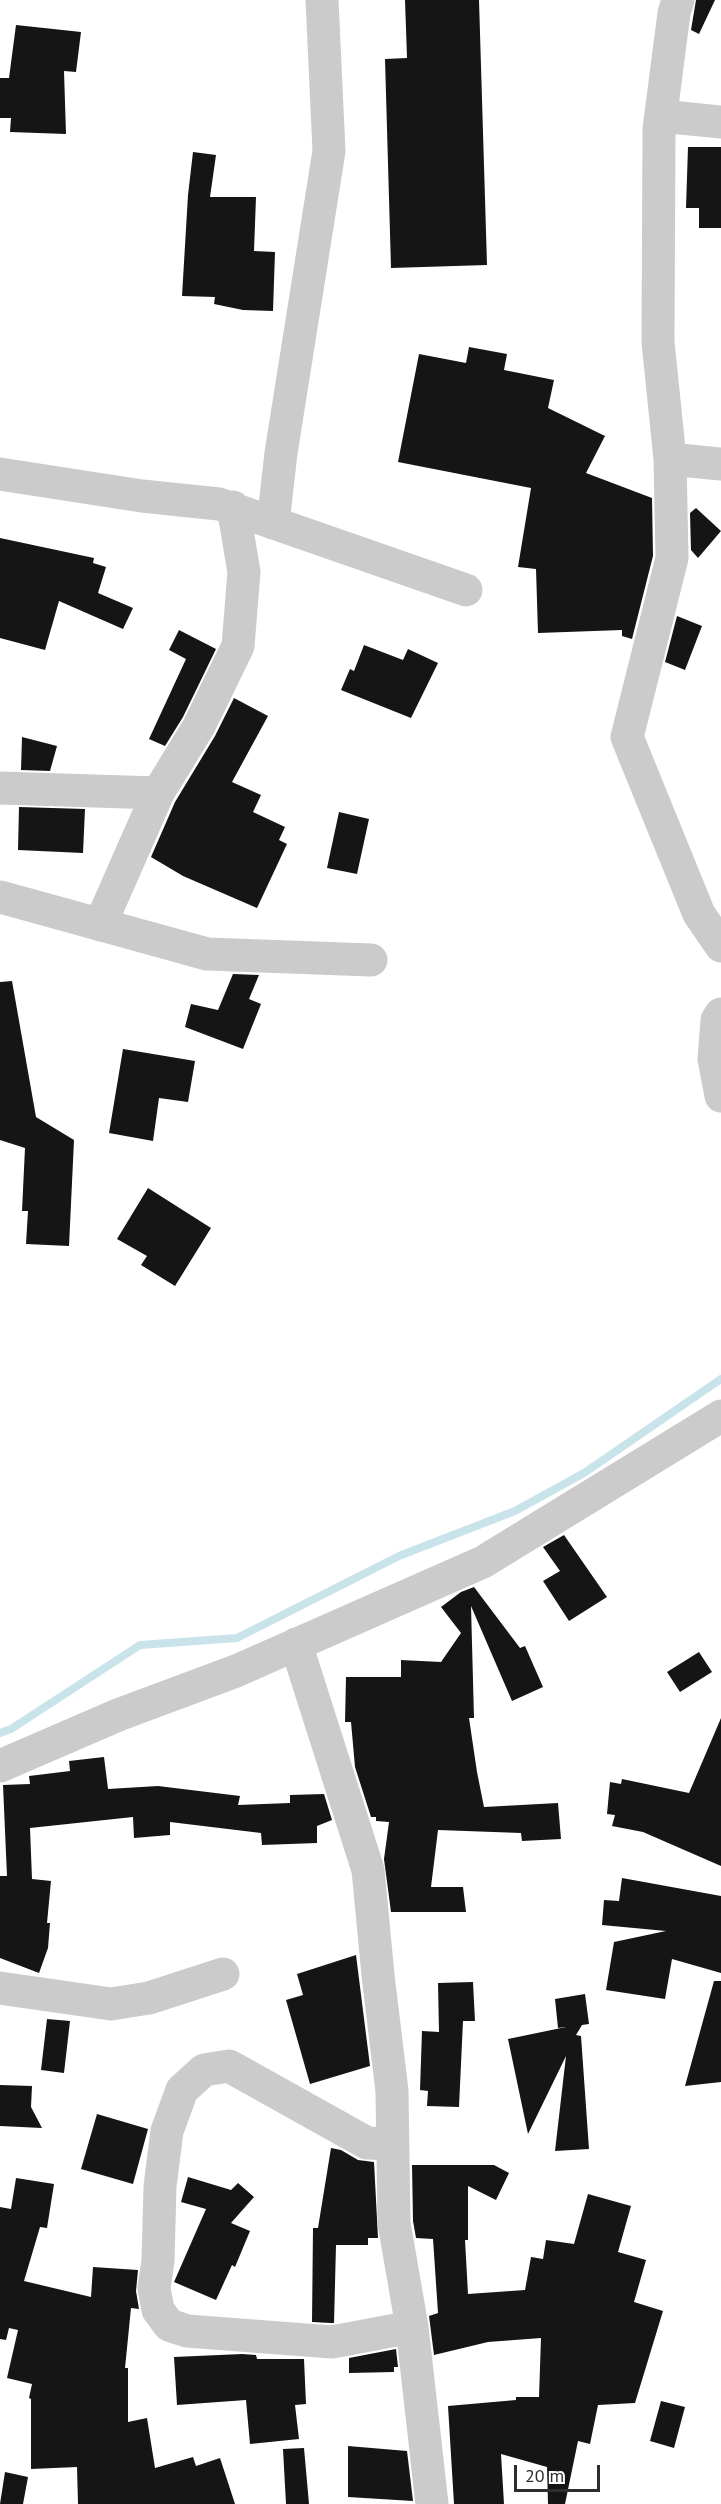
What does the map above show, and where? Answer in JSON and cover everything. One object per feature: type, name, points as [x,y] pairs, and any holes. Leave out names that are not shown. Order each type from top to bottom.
[{"type":"street","points":[[273,523],[281,453],[329,151],[322,0]]},
{"type":"street","points":[[678,0],[674,13],[661,116],[658,342],[670,459],[672,558],[627,736],[699,914],[721,946]]},
{"type":"street","points":[[661,116],[721,122]]},
{"type":"street","points":[[670,459],[721,464]]},
{"type":"street","points":[[0,474],[142,496],[209,502],[233,507],[466,590]]},
{"type":"street","points":[[99,925],[158,793],[199,726],[238,646],[244,572],[233,507]]},
{"type":"street","points":[[0,788],[158,793]]},
{"type":"street","points":[[0,897],[207,954],[371,960]]},
{"type":"street","points":[[721,1014],[717,1020],[714,1059],[721,1096]]},
{"type":"street","points":[[0,1766],[117,1715],[236,1671],[483,1562],[721,1416]]},
{"type":"street","points":[[296,1644],[368,1870],[392,2091],[394,2223],[411,2327],[432,2504]]},
{"type":"street","points":[[0,1988],[111,2004],[149,1998],[223,1974]]},
{"type":"street","points":[[393,2144],[367,2143],[230,2066],[204,2070],[182,2090],[167,2132],[160,2186],[160,2232],[154,2288],[158,2310],[170,2325],[187,2331],[332,2342],[411,2327]]},
{"type":"building","points":[[405,0],[479,0],[487,265],[391,268],[385,59],[407,58]]},
{"type":"building","points":[[696,0],[715,0],[699,34],[691,30]]},
{"type":"building","points":[[16,25],[81,32],[76,72],[64,71],[66,134],[10,132],[11,118],[0,118],[0,78],[9,78]]},
{"type":"building","points":[[688,147],[721,147],[721,228],[699,228],[699,208],[686,208]]},
{"type":"building","points":[[193,152],[216,155],[210,197],[256,197],[254,251],[275,252],[273,311],[243,310],[214,304],[215,297],[182,296]]},
{"type":"building","points":[[469,347],[507,354],[504,370],[554,380],[548,408],[605,436],[586,473],[652,498],[653,556],[632,639],[622,636],[622,630],[538,633],[536,569],[518,567],[531,488],[398,462],[419,354],[466,363]]},
{"type":"building","points":[[696,508],[721,531],[698,558],[691,550],[690,513]]},
{"type":"building","points":[[0,538],[94,558],[93,563],[106,567],[98,593],[133,608],[123,629],[59,601],[45,650],[0,638]]},
{"type":"building","points":[[677,616],[702,626],[685,670],[665,662]]},
{"type":"building","points":[[179,630],[216,649],[183,717],[165,746],[149,739],[186,659],[169,650]]},
{"type":"building","points":[[364,645],[403,660],[408,649],[438,663],[411,718],[341,690],[350,669],[354,671]]},
{"type":"building","points":[[234,698],[268,716],[232,782],[261,795],[253,812],[285,827],[279,840],[287,844],[257,908],[183,876],[151,857],[175,802],[215,736]]},
{"type":"building","points":[[22,737],[57,746],[50,771],[21,770]]},
{"type":"building","points":[[19,807],[85,809],[83,853],[18,850]]},
{"type":"building","points":[[339,812],[369,819],[357,874],[327,868]]},
{"type":"building","points":[[233,974],[259,975],[249,999],[261,1004],[243,1049],[185,1027],[191,1004],[218,1010]]},
{"type":"building","points":[[12,981],[36,1117],[74,1140],[69,1246],[26,1244],[28,1211],[22,1211],[25,1148],[0,1140],[0,982]]},
{"type":"building","points":[[123,1049],[195,1061],[188,1102],[159,1098],[153,1141],[109,1133]]},
{"type":"building","points":[[148,1188],[211,1228],[175,1286],[141,1265],[147,1256],[117,1239]]},
{"type":"building","points":[[564,1535],[607,1597],[569,1621],[543,1581],[560,1571],[543,1547]]},
{"type":"building","points":[[474,1587],[520,1648],[525,1646],[543,1687],[512,1701],[471,1606],[474,1718],[469,1718],[484,1807],[558,1803],[561,1839],[522,1841],[521,1833],[438,1830],[431,1887],[463,1887],[466,1912],[391,1912],[384,1859],[389,1822],[376,1821],[376,1817],[371,1817],[355,1767],[351,1722],[345,1722],[346,1677],[401,1677],[401,1660],[441,1662],[461,1633],[441,1607],[461,1592]]},
{"type":"building","points":[[699,1652],[712,1672],[680,1692],[667,1672]]},
{"type":"building","points":[[721,1718],[721,1866],[643,1832],[612,1826],[615,1815],[607,1814],[610,1782],[621,1784],[622,1779],[689,1793]]},
{"type":"building","points":[[104,1757],[108,1789],[158,1786],[240,1796],[238,1805],[290,1803],[290,1795],[324,1794],[332,1820],[317,1826],[317,1843],[262,1845],[261,1833],[170,1822],[170,1835],[134,1838],[133,1817],[30,1828],[32,1879],[51,1881],[47,1923],[50,1923],[48,1948],[39,1973],[0,1958],[0,1876],[7,1876],[3,1785],[30,1784],[29,1776],[70,1771],[69,1761]]},
{"type":"building","points":[[622,1878],[721,1896],[721,1973],[672,1959],[665,1999],[606,1990],[614,1942],[666,1931],[602,1925],[604,1900],[619,1901]]},
{"type":"building","points":[[356,1955],[370,2066],[310,2084],[286,2000],[303,1995],[297,1974]]},
{"type":"building","points":[[714,1981],[721,1981],[721,2082],[685,2086]]},
{"type":"building","points":[[473,1982],[475,2021],[463,2021],[459,2107],[427,2106],[428,2091],[420,2090],[422,2031],[439,2032],[438,1983]]},
{"type":"building","points":[[585,1994],[589,2024],[582,2025],[576,2035],[581,2036],[589,2149],[555,2151],[566,2056],[528,2134],[508,2039],[566,2027],[558,2028],[555,1999]]},
{"type":"building","points":[[47,2019],[70,2021],[64,2073],[41,2070]]},
{"type":"building","points":[[0,2085],[32,2086],[31,2107],[42,2128],[0,2126]]},
{"type":"building","points":[[97,2114],[148,2129],[133,2184],[81,2169]]},
{"type":"building","points":[[331,2148],[341,2150],[358,2160],[374,2162],[378,2238],[368,2238],[368,2245],[336,2245],[334,2323],[312,2322],[313,2228],[318,2228]]},
{"type":"building","points":[[412,2165],[494,2165],[509,2173],[496,2200],[468,2186],[468,2240],[465,2240],[468,2294],[525,2290],[531,2257],[543,2259],[546,2240],[574,2244],[588,2194],[631,2206],[618,2252],[646,2260],[634,2302],[663,2311],[635,2403],[598,2405],[590,2444],[578,2441],[565,2504],[548,2504],[547,2467],[501,2454],[504,2504],[454,2504],[448,2406],[516,2400],[516,2397],[539,2397],[541,2338],[488,2342],[434,2355],[429,2316],[438,2313],[433,2239],[416,2238],[413,2221]]},
{"type":"building","points":[[188,2177],[231,2190],[238,2183],[254,2197],[231,2223],[250,2231],[235,2267],[232,2265],[216,2300],[174,2282],[206,2209],[181,2202]]},
{"type":"building","points":[[16,2178],[54,2184],[47,2228],[40,2227],[24,2281],[91,2297],[93,2267],[138,2270],[136,2291],[139,2309],[131,2308],[125,2368],[128,2368],[128,2422],[147,2418],[155,2468],[193,2457],[196,2466],[220,2458],[235,2504],[78,2504],[77,2467],[31,2469],[31,2399],[29,2398],[32,2384],[7,2378],[18,2330],[9,2328],[6,2340],[0,2339],[0,2207],[11,2209]]},
{"type":"building","points":[[396,2349],[398,2367],[394,2367],[394,2372],[349,2373],[349,2358]]},
{"type":"building","points":[[256,2355],[257,2359],[304,2359],[306,2404],[295,2405],[299,2439],[250,2444],[246,2400],[177,2405],[174,2357]]},
{"type":"building","points":[[661,2401],[685,2407],[674,2448],[650,2441]]},
{"type":"building","points":[[348,2446],[407,2451],[413,2501],[348,2497]]},
{"type":"building","points":[[304,2448],[309,2504],[286,2504],[283,2449]]},
{"type":"building","points":[[5,2472],[28,2477],[23,2504],[0,2504]]},
{"type":"waterway","points":[[0,1733],[11,1729],[140,1645],[237,1638],[399,1556],[515,1511],[584,1473],[721,1379]]}]
